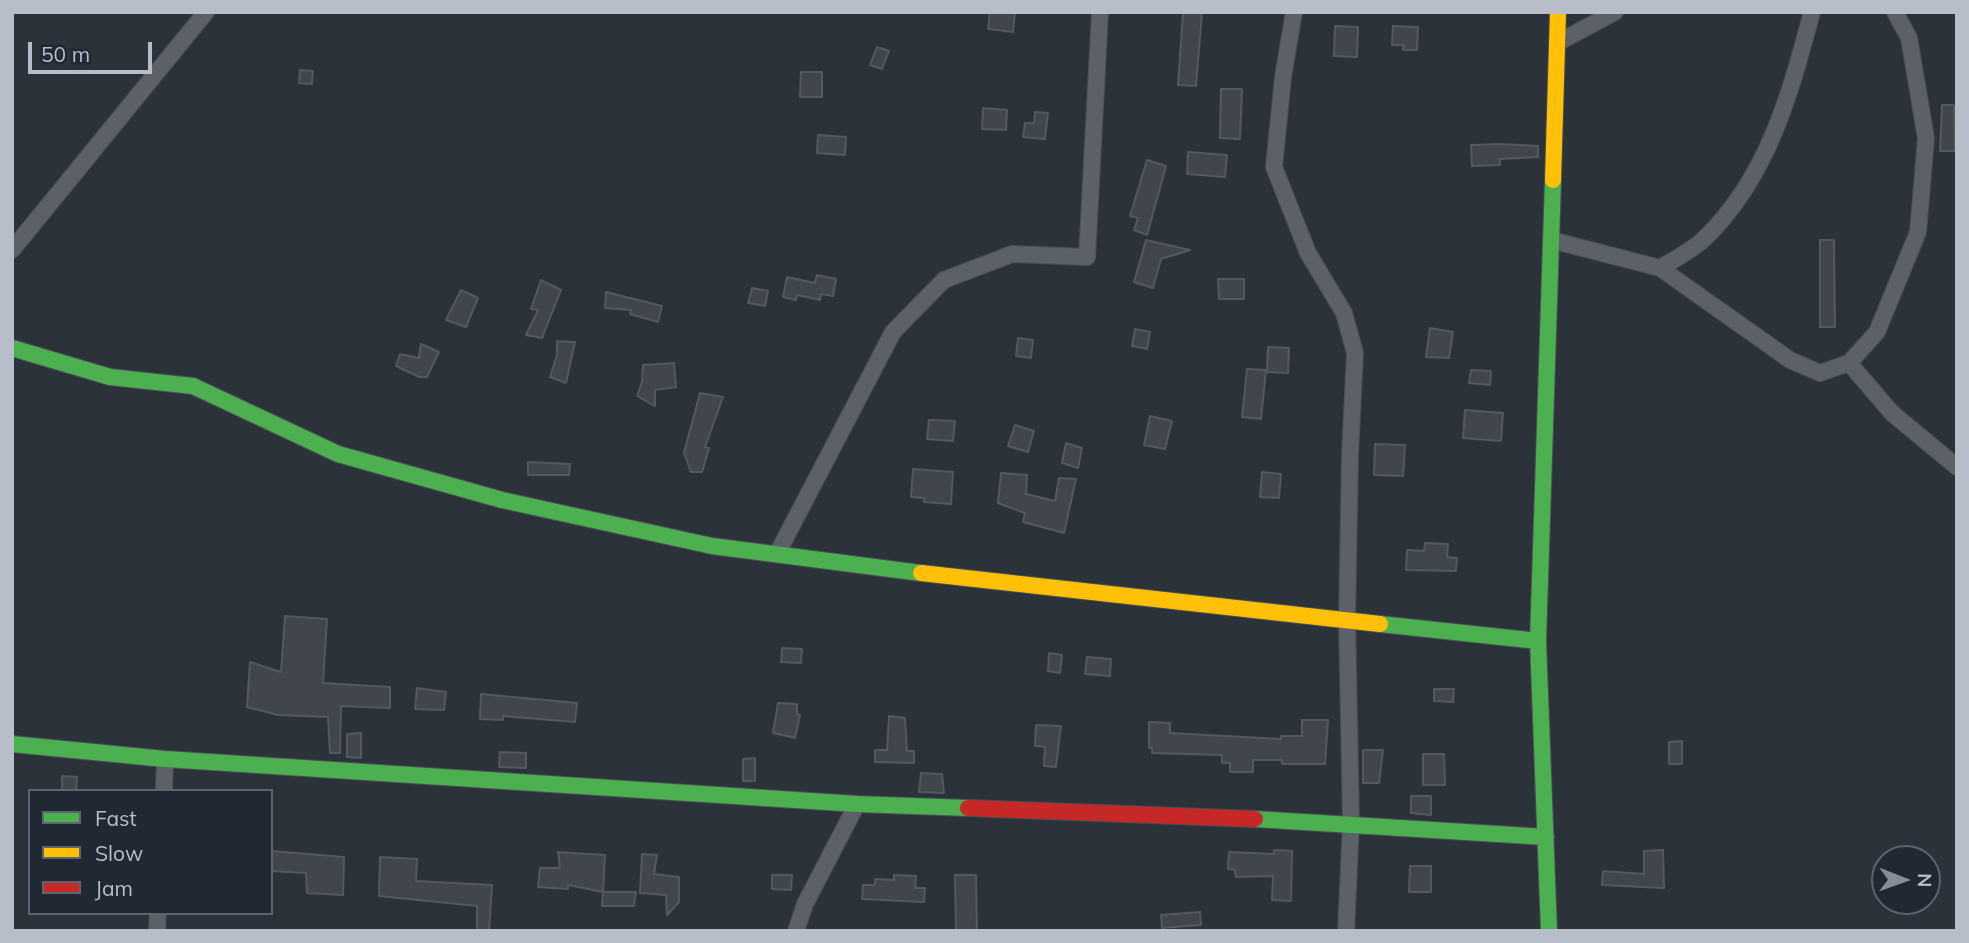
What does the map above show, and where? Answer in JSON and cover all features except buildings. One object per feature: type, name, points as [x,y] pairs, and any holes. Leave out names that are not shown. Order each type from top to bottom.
[{"type":"street","points":[[12,250],[206,12]]},
{"type":"street","points":[[777,554],[893,332],[944,280],[1012,254],[1087,257],[1102,12]]},
{"type":"street","points":[[1294,12],[1283,77],[1274,167],[1308,253],[1344,313],[1355,353],[1347,620],[1351,822],[1346,931]]},
{"type":"street","points":[[1549,931],[1538,641],[1558,12]]},
{"type":"street","points":[[1557,43],[1615,12]]},
{"type":"street","points":[[1660,268],[1704,239],[1752,181],[1778,130],[1812,12]]},
{"type":"street","points":[[1551,240],[1660,268],[1790,360],[1820,373],[1849,363],[1877,332],[1918,232],[1926,138],[1909,38],[1895,12]]},
{"type":"street","points":[[12,348],[110,377],[166,380],[193,386],[338,454],[502,500],[712,546],[1538,641]]},
{"type":"street","points":[[1849,363],[1892,413],[1957,467]]},
{"type":"street","points":[[12,744],[166,759],[856,804],[1351,822],[1546,837]]},
{"type":"street","points":[[164,789],[166,759]]},
{"type":"street","points":[[796,931],[806,904],[856,804]]},
{"type":"traffic: fast","points":[[1549,931],[1538,641],[1553,180]]},
{"type":"traffic: fast","points":[[12,348],[110,377],[193,386],[338,454],[502,500],[712,546],[921,573]]},
{"type":"traffic: fast","points":[[1380,624],[1538,641]]},
{"type":"traffic: fast","points":[[12,744],[165,759],[857,804],[968,808]]},
{"type":"traffic: fast","points":[[1255,819],[1546,837]]},
{"type":"traffic: slow","points":[[1553,180],[1558,12]]},
{"type":"traffic: slow","points":[[921,573],[1380,624]]},
{"type":"traffic: jam","points":[[968,808],[1255,819]]}]
